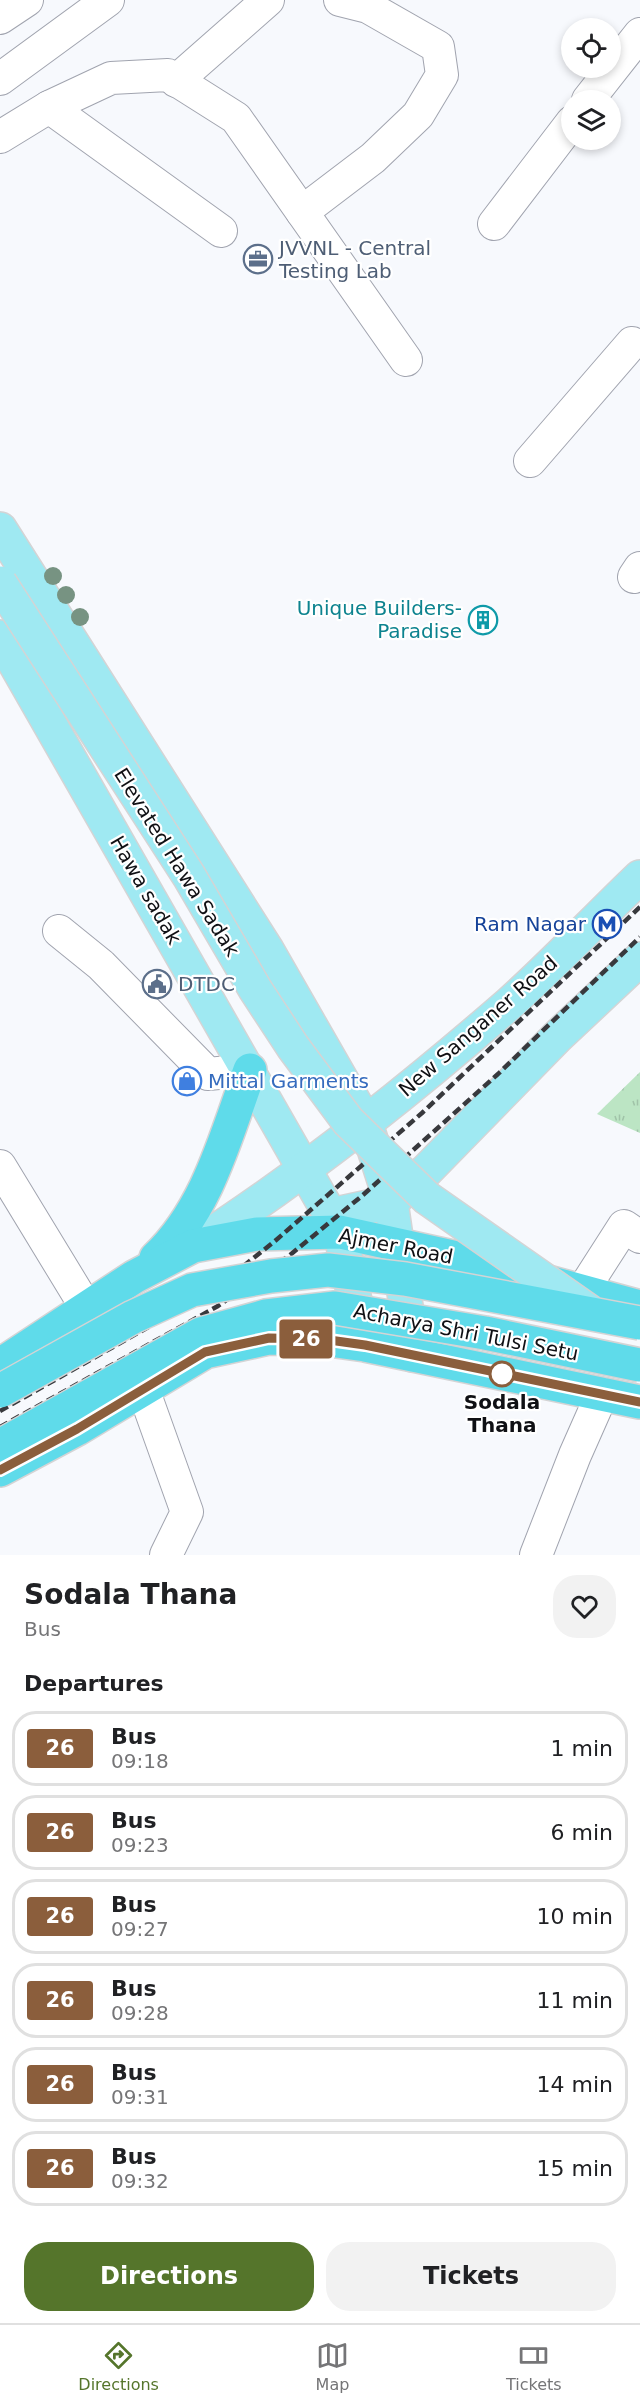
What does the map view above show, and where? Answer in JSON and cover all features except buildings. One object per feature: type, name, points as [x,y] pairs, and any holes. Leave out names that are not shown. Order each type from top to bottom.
[{"type":"highway","points":[[134,1277],[174,1242],[189,1220],[209,1182],[250,1070]]},
{"type":"highway","name":"Ajmer Road","points":[[0,1365],[134,1277],[194,1246],[257,1234],[336,1224],[396,1244],[467,1260],[586,1302],[640,1307]]},
{"type":"highway","name":"Acharya Shri Tulsi Setu","points":[[0,1391],[133,1317],[192,1290],[271,1276],[328,1270],[586,1302],[640,1323]]},
{"type":"highway","name":"Acharya Shri Tulsi Setu","points":[[0,1446],[201,1334],[266,1316],[335,1308],[485,1333],[640,1365]]},
{"type":"highway","points":[[0,1470],[77,1429],[205,1352],[269,1338],[322,1339],[365,1345],[640,1402]]},
{"type":"main road","points":[[0,529],[267,950],[364,1121],[391,1202],[413,1355]]},
{"type":"main road","name":"Elevated Hawa Sadak","points":[[0,583],[189,876],[267,1008],[348,1121],[427,1198],[586,1302]]},
{"type":"main road","name":"Hawa sadak","points":[[0,637],[250,1070],[336,1224],[365,1345]]},
{"type":"main road","name":"New Sanganer Road","points":[[194,1246],[306,1171],[364,1121],[396,1099],[510,1003],[640,877]]},
{"type":"main road","points":[[336,1224],[391,1202],[426,1171],[557,1037],[640,960]]},
{"type":"street","points":[[0,18],[27,0]]},
{"type":"street","points":[[0,79],[108,0]]},
{"type":"street","points":[[176,81],[268,0]]},
{"type":"street","points":[[302,212],[373,158],[418,115],[442,75],[438,47],[368,7],[340,0]]},
{"type":"street","points":[[596,90],[640,34]]},
{"type":"street","points":[[0,137],[49,108],[111,78],[168,75],[236,118],[406,360]]},
{"type":"street","points":[[49,108],[220,231]]},
{"type":"street","points":[[494,224],[561,136]]},
{"type":"street","points":[[530,461],[637,342]]},
{"type":"street","points":[[59,931],[101,965],[208,1074],[250,1070]]},
{"type":"street","points":[[3,1174],[87,1309]]},
{"type":"street","points":[[586,1302],[624,1226],[640,1237]]},
{"type":"street","points":[[143,1389],[187,1512],[166,1555]]},
{"type":"street","points":[[536,1555],[575,1455],[602,1395]]},
{"type":"green space","points":[[640,1072],[640,1133],[597,1114]]},
{"type":"railway","points":[[0,1411],[212,1291],[275,1241],[422,1113],[640,907]]},
{"type":"railway","points":[[0,1427],[218,1306],[290,1255],[363,1195],[498,1074],[640,937]]},
{"type":"bus line","name":"26","points":[[0,1470],[77,1429],[205,1352],[269,1338],[322,1339],[365,1345],[640,1402]]},
{"type":"place","name":"JVVNL - Central Testing Lab","points":[[258,259]]},
{"type":"place","name":"Unique Builders- Paradise","points":[[483,620]]},
{"type":"place","name":"Ram Nagar","points":[[607,924]]},
{"type":"place","name":"DTDC","points":[[157,984]]},
{"type":"place","name":"Mittal Garments","points":[[187,1081]]},
{"type":"place","name":"Sodala Thana","points":[[502,1374]]}]
